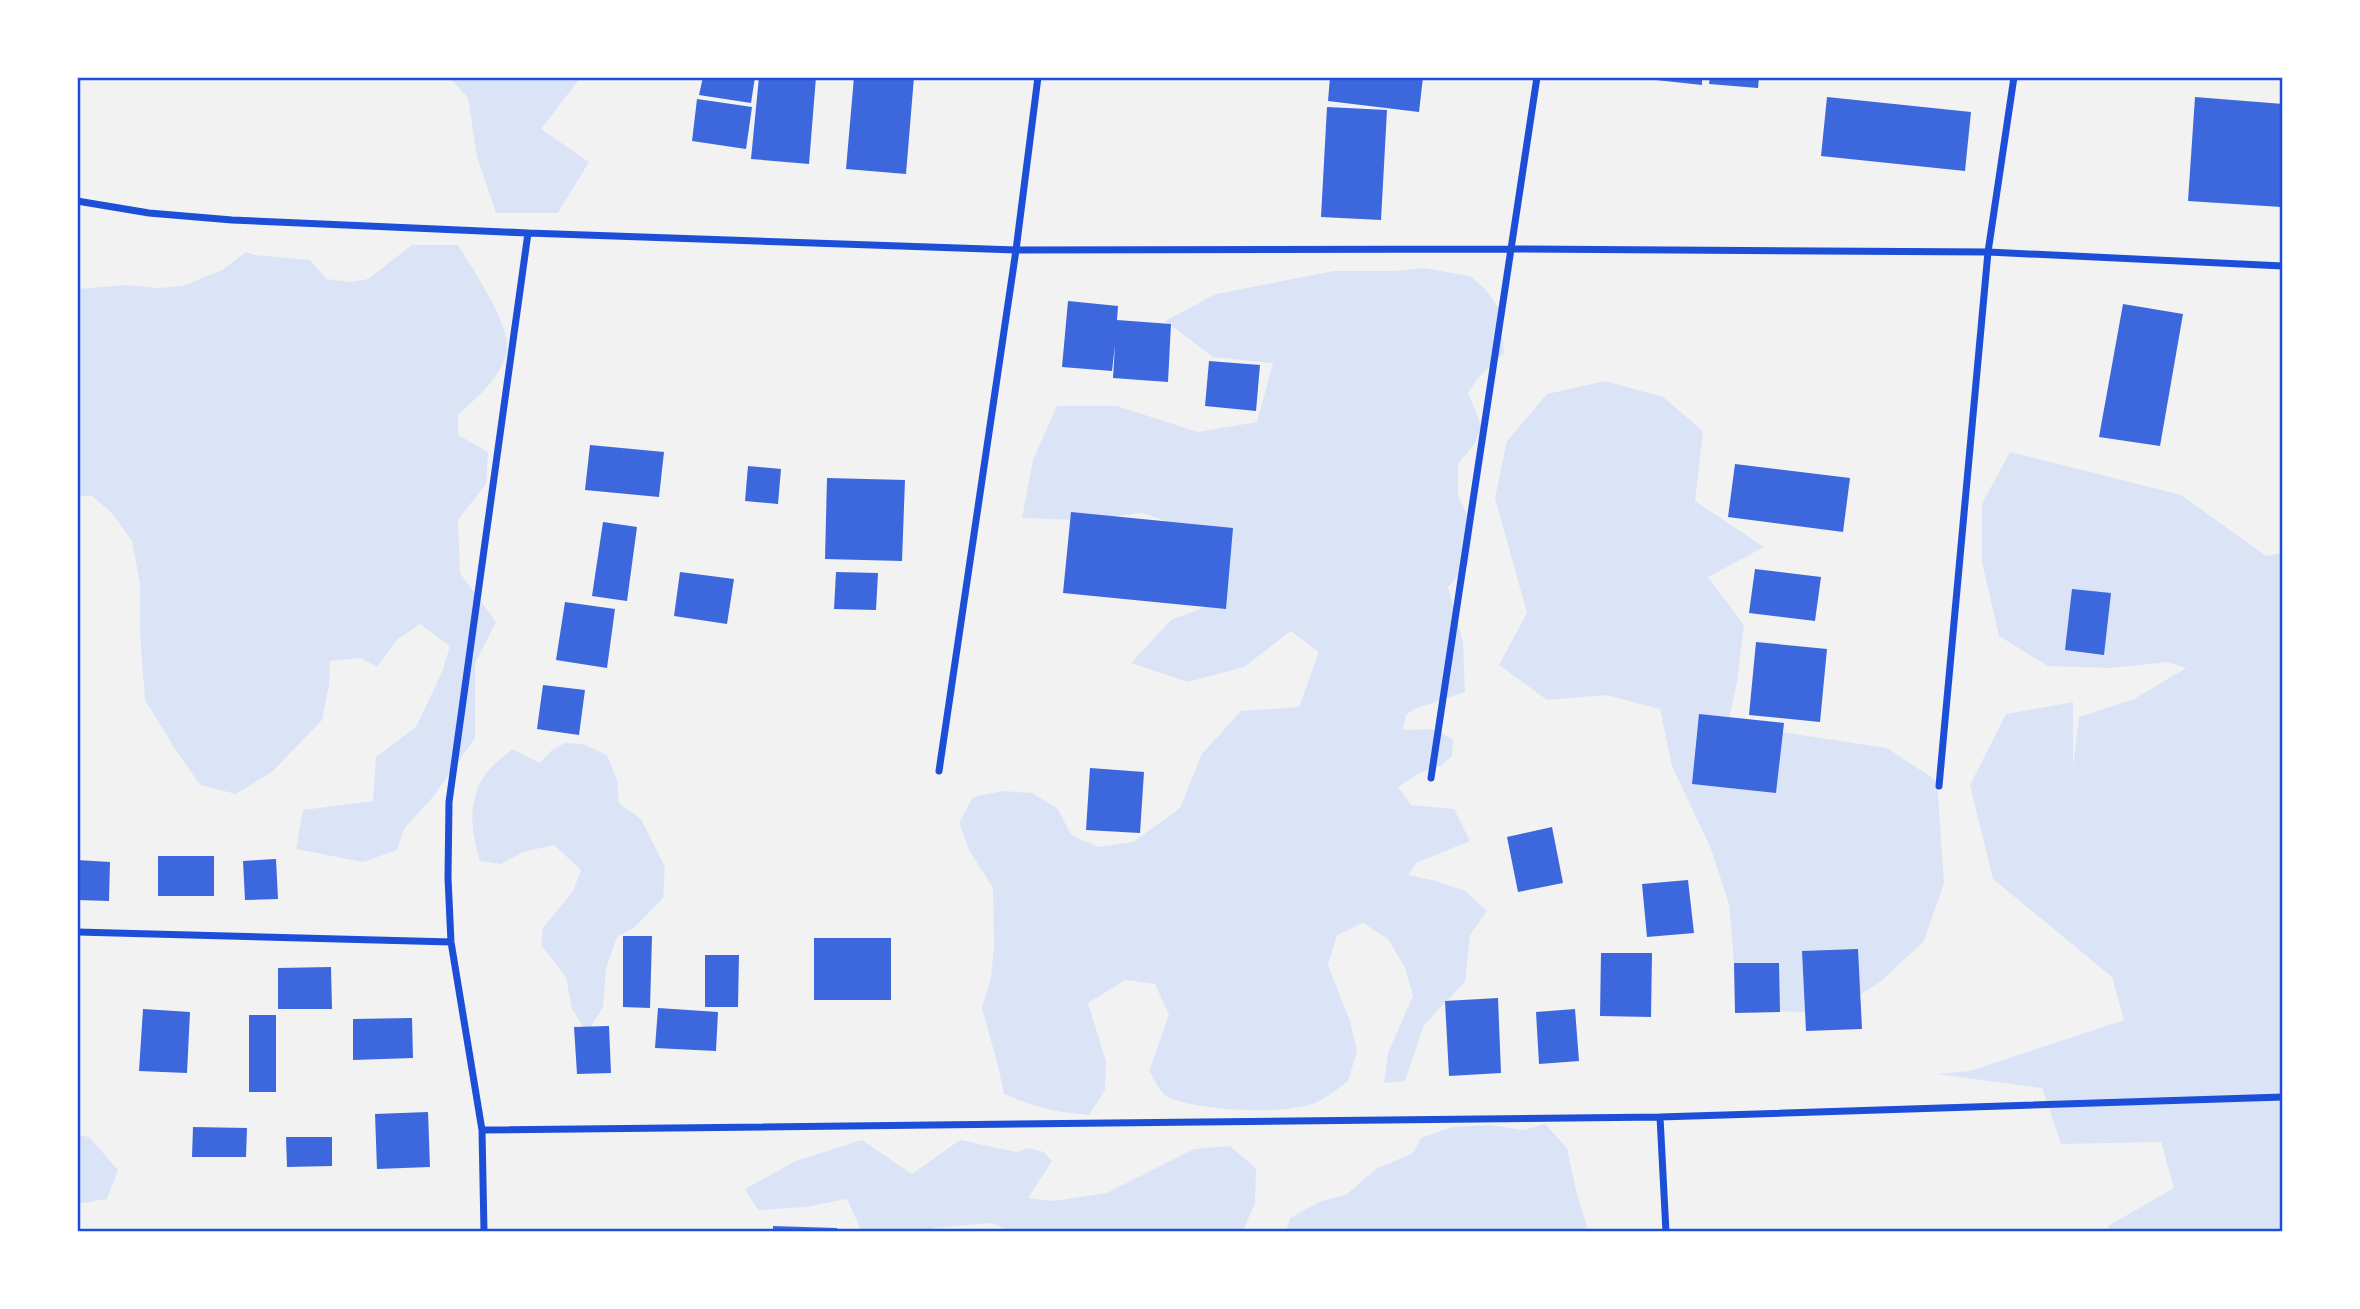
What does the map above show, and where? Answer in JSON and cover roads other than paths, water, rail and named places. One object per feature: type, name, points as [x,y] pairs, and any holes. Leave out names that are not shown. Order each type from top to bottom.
[{"type":"street","points":[[939,771],[1016,250],[1038,77]]},
{"type":"street","points":[[1431,778],[1537,77]]},
{"type":"street","points":[[1939,786],[1988,252],[2014,77]]},
{"type":"street","points":[[77,201],[149,213],[232,220],[1016,250],[1988,252],[2283,266]]},
{"type":"street","points":[[484,1232],[482,1130],[452,942],[448,878],[450,802],[528,233]]},
{"type":"street","points":[[77,932],[452,942]]},
{"type":"street","points":[[482,1130],[1660,1117],[2283,1097]]},
{"type":"street","points":[[1660,1117],[1666,1232]]}]
